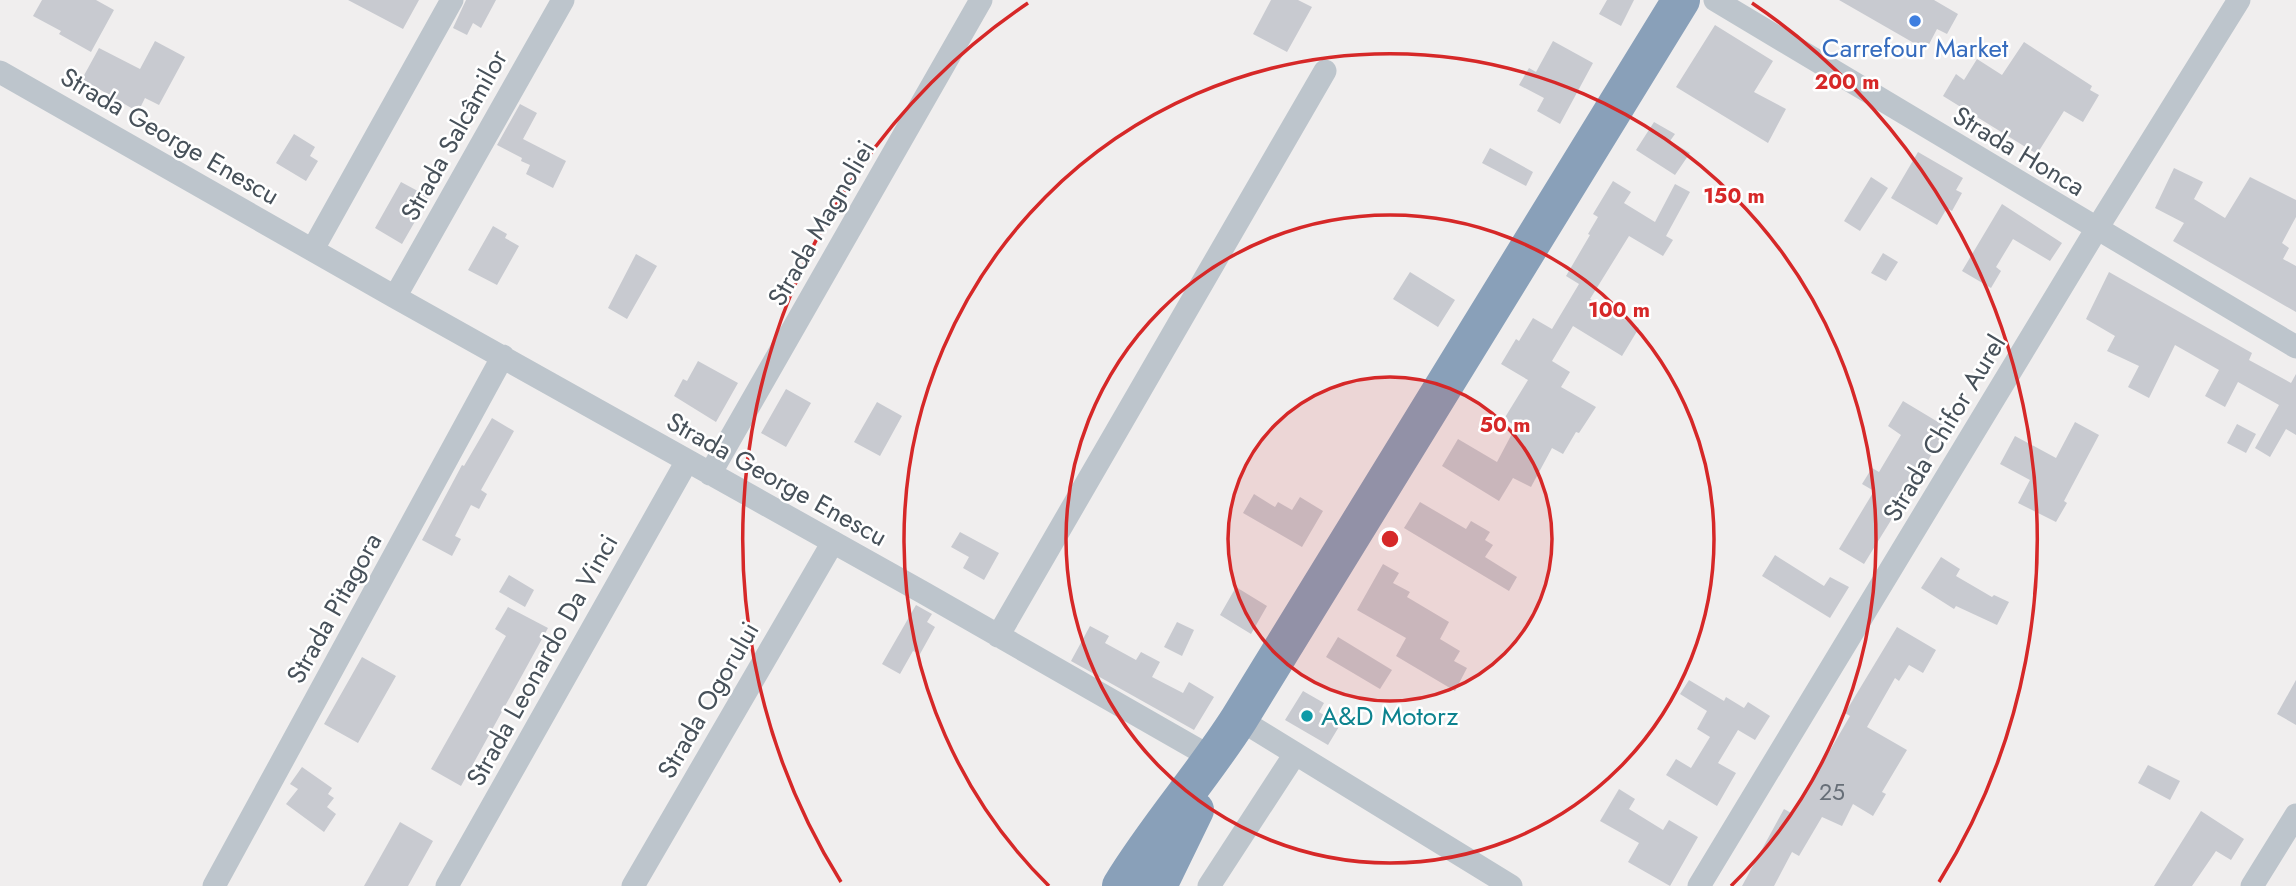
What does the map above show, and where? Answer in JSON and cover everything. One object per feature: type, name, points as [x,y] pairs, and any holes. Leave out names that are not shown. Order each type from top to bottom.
[{"type":"highway","points":[[1121,886],[1133,865],[1213,759],[1239,719],[1681,0]]},
{"type":"highway","points":[[1158,886],[1204,791],[1213,759]]},
{"type":"street","points":[[313,249],[452,0]]},
{"type":"street","name":"Strada Salcâmilor","points":[[395,298],[563,0]]},
{"type":"street","name":"Strada Magnoliei","points":[[710,474],[981,0]]},
{"type":"street","name":"Strada Honca","points":[[1715,0],[2096,230],[2296,347]]},
{"type":"street","name":"Strada Chifor Aurel","points":[[1699,886],[2096,230],[2239,0]]},
{"type":"street","points":[[998,636],[1325,71]]},
{"type":"street","name":"Strada George Enescu","points":[[0,72],[1213,759]]},
{"type":"street","name":"Strada Pitagora","points":[[214,886],[503,356]]},
{"type":"street","name":"Strada Leonardo Da Vinci","points":[[447,886],[687,461]]},
{"type":"street","name":"Strada Ogorului","points":[[633,886],[832,542]]},
{"type":"street","points":[[1239,719],[1511,886]]},
{"type":"street","points":[[1209,886],[1295,754]]},
{"type":"street","points":[[2252,886],[2296,815]]},
{"type":"building","points":[[42,0],[96,0],[114,10],[91,52],[33,16]]},
{"type":"building","points":[[348,0],[419,0],[403,29]]},
{"type":"building","points":[[466,0],[496,0],[481,28],[473,23],[467,35],[453,28]]},
{"type":"building","points":[[1271,0],[1298,0],[1312,7],[1287,52],[1253,34]]},
{"type":"building","points":[[1607,0],[1634,0],[1621,26],[1599,14]]},
{"type":"building","name":"Carrefour Market","points":[[1839,0],[1934,0],[1958,14],[1947,34],[1937,29],[1926,50]]},
{"type":"building","points":[[1715,25],[1773,61],[1754,92],[1786,109],[1768,143],[1676,87]]},
{"type":"building","points":[[155,41],[185,57],[159,105],[145,98],[138,112],[82,79],[99,48],[140,69]]},
{"type":"building","points":[[1553,41],[1593,63],[1560,124],[1537,111],[1544,98],[1519,85],[1529,68],[1536,72]]},
{"type":"building","points":[[2024,42],[2092,86],[2090,90],[2099,95],[2083,122],[2064,111],[2037,154],[1943,96],[1956,74],[1964,80],[1977,59],[2002,75]]},
{"type":"building","points":[[520,104],[537,113],[523,139],[566,161],[553,188],[526,174],[530,165],[497,145]]},
{"type":"building","points":[[1654,122],[1675,134],[1670,141],[1690,153],[1675,175],[1636,150]]},
{"type":"building","points":[[294,134],[315,147],[310,156],[318,161],[306,181],[276,163]]},
{"type":"building","points":[[1490,148],[1533,172],[1526,186],[1482,163]]},
{"type":"building","points":[[1918,152],[1963,178],[1956,190],[1962,193],[1952,211],[1947,208],[1937,225],[1891,198]]},
{"type":"building","points":[[2174,168],[2203,182],[2194,199],[2225,218],[2250,177],[2296,200],[2296,217],[2282,243],[2289,248],[2283,259],[2296,266],[2296,312],[2173,241],[2184,223],[2155,208]]},
{"type":"building","points":[[1871,177],[1888,188],[1860,231],[1844,221]]},
{"type":"building","points":[[1613,181],[1631,192],[1624,203],[1655,222],[1675,184],[1690,192],[1666,236],[1673,240],[1663,256],[1629,236],[1590,299],[1639,328],[1622,356],[1573,326],[1552,361],[1570,372],[1561,387],[1596,407],[1563,454],[1552,448],[1531,487],[1513,478],[1499,501],[1442,466],[1458,439],[1497,462],[1516,426],[1504,419],[1528,380],[1501,364],[1533,318],[1552,329],[1579,284],[1566,276],[1590,235],[1588,234],[1598,217],[1593,214]]},
{"type":"building","points":[[401,182],[429,197],[402,244],[375,228]]},
{"type":"building","points":[[2002,204],[2062,243],[2050,261],[2013,239],[1996,267],[2001,271],[1991,288],[1962,271]]},
{"type":"building","points":[[493,226],[507,234],[505,238],[519,246],[497,285],[468,270]]},
{"type":"building","points":[[1883,253],[1898,262],[1886,281],[1871,273]]},
{"type":"building","points":[[636,254],[657,266],[627,319],[608,308]]},
{"type":"building","points":[[1410,272],[1455,300],[1438,327],[1393,299]]},
{"type":"building","points":[[2109,272],[2252,353],[2249,360],[2291,383],[2296,374],[2296,435],[2286,429],[2270,457],[2255,448],[2279,405],[2238,382],[2225,407],[2205,396],[2219,370],[2175,345],[2149,398],[2128,387],[2139,366],[2107,351],[2115,336],[2086,319]]},
{"type":"building","points":[[698,361],[738,383],[716,422],[674,396],[683,379],[687,381]]},
{"type":"building","points":[[786,389],[811,403],[786,447],[761,433]]},
{"type":"building","points":[[1903,401],[1948,428],[1864,564],[1839,549],[1874,491],[1862,484],[1872,468],[1879,472],[1901,435],[1888,426]]},
{"type":"building","points":[[877,402],[902,416],[880,456],[854,442]]},
{"type":"building","points":[[492,418],[514,431],[481,490],[487,494],[479,509],[471,505],[455,536],[461,539],[452,556],[422,540],[462,465],[464,466]]},
{"type":"building","points":[[2075,422],[2099,435],[2064,501],[2067,503],[2056,522],[2018,503],[2030,480],[2000,464],[2015,436],[2056,458]]},
{"type":"building","points":[[2237,424],[2256,434],[2246,453],[2227,443]]},
{"type":"building","points":[[1254,494],[1275,507],[1278,502],[1292,510],[1300,497],[1323,511],[1302,547],[1243,513]]},
{"type":"building","points":[[1420,502],[1466,529],[1471,521],[1490,532],[1485,540],[1493,545],[1485,557],[1517,577],[1509,591],[1404,528]]},
{"type":"building","points":[[960,532],[999,553],[984,580],[963,568],[969,557],[951,547]]},
{"type":"building","points":[[1775,555],[1824,586],[1830,577],[1849,587],[1830,618],[1762,576]]},
{"type":"building","points":[[1941,557],[1960,569],[1956,576],[1992,597],[1994,595],[2009,602],[1997,625],[1956,606],[1954,609],[1921,588]]},
{"type":"building","points":[[1383,564],[1399,573],[1393,583],[1410,592],[1407,597],[1449,622],[1440,639],[1460,651],[1454,661],[1467,668],[1455,691],[1396,656],[1406,638],[1357,610]]},
{"type":"building","points":[[509,575],[534,590],[525,607],[499,592]]},
{"type":"building","points":[[1236,587],[1267,606],[1251,634],[1220,615]]},
{"type":"building","points":[[916,605],[932,614],[927,622],[935,627],[920,654],[913,651],[900,674],[882,664]]},
{"type":"building","points":[[508,607],[548,628],[461,786],[431,769],[506,636],[495,629]]},
{"type":"building","points":[[1177,622],[1194,630],[1182,656],[1164,647]]},
{"type":"building","points":[[1090,626],[1109,636],[1105,643],[1136,660],[1141,652],[1160,662],[1152,677],[1183,693],[1189,682],[1214,697],[1194,730],[1071,661]]},
{"type":"building","points":[[1897,627],[1936,650],[1923,673],[1909,665],[1899,681],[1895,678],[1867,727],[1907,750],[1882,792],[1886,794],[1873,816],[1853,804],[1842,826],[1822,817],[1799,856],[1792,852],[1774,886],[1742,886],[1784,809],[1793,814],[1850,716],[1845,713]]},
{"type":"building","points":[[1338,637],[1392,670],[1380,689],[1326,657]]},
{"type":"building","points":[[362,657],[396,676],[358,743],[324,724]]},
{"type":"building","points":[[1689,680],[1724,701],[1726,697],[1744,708],[1748,702],[1770,716],[1755,740],[1738,730],[1718,763],[1736,773],[1717,806],[1666,775],[1676,759],[1691,768],[1710,737],[1697,729],[1707,711],[1680,694]]},
{"type":"building","points":[[2296,680],[2296,725],[2277,714]]},
{"type":"building","name":"A&D Motorz","points":[[1303,691],[1324,703],[1319,712],[1340,725],[1328,745],[1285,720]]},
{"type":"building","points":[[2148,765],[2180,781],[2170,800],[2138,783]]},
{"type":"building","points":[[302,767],[332,788],[328,794],[334,798],[327,807],[336,814],[324,832],[286,804],[298,789],[290,784]]},
{"type":"building","points":[[1619,789],[1635,799],[1629,809],[1663,830],[1669,820],[1698,837],[1670,886],[1628,862],[1639,843],[1600,821]]},
{"type":"building","points":[[2201,811],[2244,839],[2231,860],[2216,851],[2192,886],[2154,886]]},
{"type":"building","points":[[400,822],[433,841],[408,886],[364,886]]},
{"type":"place","name":"Carrefour Market","points":[[1915,21]]},
{"type":"place","name":"A&D Motorz","points":[[1307,716]]}]
